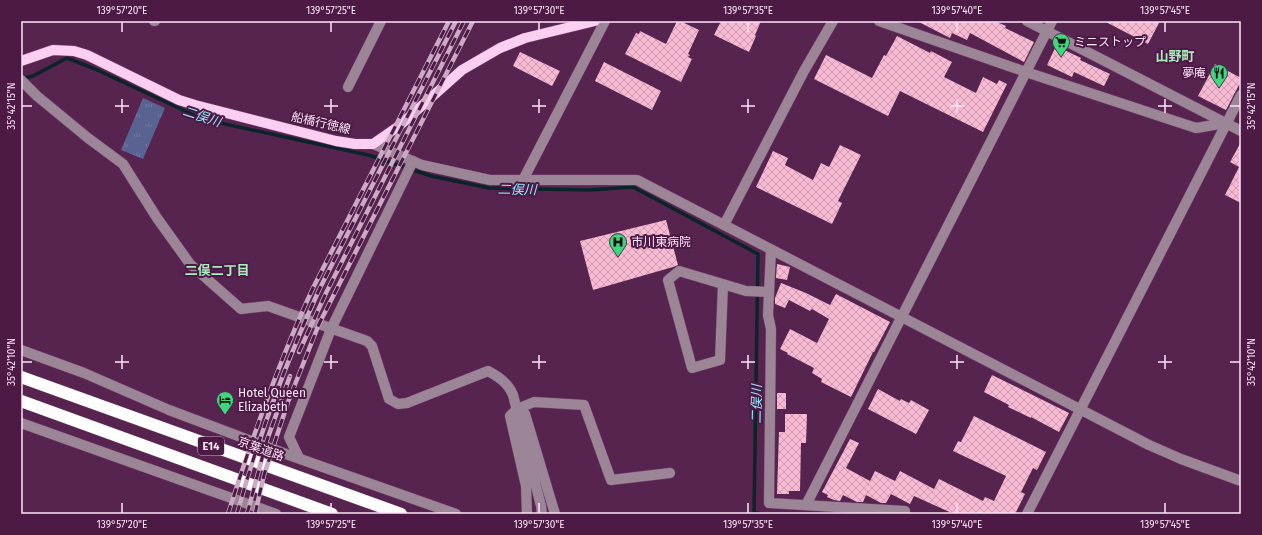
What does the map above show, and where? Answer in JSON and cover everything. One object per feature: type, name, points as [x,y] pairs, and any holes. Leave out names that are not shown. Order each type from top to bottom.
[{"type":"highway","name":"京葉道路","points":[[21,377],[401,514]]},
{"type":"highway","name":"E14","points":[[21,402],[332,514]]},
{"type":"main road","points":[[373,144],[399,126],[462,70],[500,48],[525,38],[595,21]]},
{"type":"main road","name":"船橋行徳線","points":[[21,61],[53,50],[74,51],[87,55],[179,100],[195,105],[336,141],[356,144],[373,144]]},
{"type":"street","points":[[348,87],[381,21]]},
{"type":"street","points":[[523,180],[605,21]]},
{"type":"street","points":[[724,225],[804,71],[833,21]]},
{"type":"street","points":[[879,21],[1026,72],[1196,128],[1226,123]]},
{"type":"street","points":[[1027,21],[1241,131]]},
{"type":"street","points":[[806,505],[1052,21]]},
{"type":"street","points":[[21,80],[37,96],[88,138],[123,164],[157,218],[190,264],[241,309],[268,306],[367,341],[372,346],[389,399],[398,404],[407,403],[488,371],[498,376],[509,387],[513,395],[542,514]]},
{"type":"street","points":[[1027,514],[1241,95]]},
{"type":"street","points":[[373,144],[382,146],[422,165],[490,180],[637,180],[1149,445],[1181,459],[1241,481]]},
{"type":"street","points":[[299,458],[289,437],[331,329],[413,161]]},
{"type":"street","points":[[770,250],[768,315],[771,329],[770,503],[905,511]]},
{"type":"street","points":[[723,284],[720,360],[692,368],[668,280],[680,271],[723,284],[746,292],[769,292]]},
{"type":"street","points":[[21,350],[84,373],[169,410],[456,514]]},
{"type":"street","points":[[527,514],[525,480],[510,416],[516,409],[534,402],[584,404],[611,480],[670,473]]},
{"type":"street","points":[[516,409],[525,414],[555,514]]},
{"type":"street","points":[[21,423],[270,513]]},
{"type":"green space","points":[[143,98],[165,108],[143,159],[121,150]]},
{"type":"building","points":[[677,21],[699,30],[688,54],[690,55],[688,57],[692,59],[681,82],[625,54],[636,33],[639,34],[640,31],[666,44]]},
{"type":"building","points":[[721,21],[761,21],[749,52],[714,35]]},
{"type":"building","points":[[917,21],[995,21],[1006,26],[1005,28],[1034,42],[1024,62],[970,33],[967,40],[952,33],[950,38]]},
{"type":"building","points":[[1104,21],[1160,21],[1148,44]]},
{"type":"building","points":[[897,36],[930,53],[931,51],[952,62],[944,77],[976,93],[983,77],[997,84],[999,80],[1007,84],[983,132],[900,91],[888,116],[814,79],[826,55],[872,78],[884,55],[886,56]]},
{"type":"building","points":[[1056,46],[1081,58],[1080,60],[1110,74],[1104,86],[1074,72],[1072,77],[1047,65]]},
{"type":"building","points":[[520,52],[560,71],[552,86],[513,66]]},
{"type":"building","points":[[604,62],[661,91],[652,110],[595,81]]},
{"type":"building","points":[[1215,64],[1241,78],[1241,81],[1226,110],[1198,96]]},
{"type":"building","points":[[1241,142],[1241,203],[1225,195],[1239,167],[1230,162]]},
{"type":"building","points":[[840,145],[861,155],[838,201],[842,203],[832,224],[756,187],[773,151],[788,158],[785,165],[813,180],[821,163],[829,167]]},
{"type":"building","points":[[666,220],[678,265],[593,290],[580,241]]},
{"type":"building","points":[[777,264],[790,267],[787,280],[776,278]]},
{"type":"building","points":[[781,283],[830,305],[836,294],[890,322],[873,352],[851,397],[821,382],[822,379],[812,373],[814,368],[780,349],[790,329],[817,343],[829,319],[812,309],[810,311],[789,300],[785,308],[775,304],[775,298]]},
{"type":"building","points":[[992,375],[1069,413],[1059,432],[1008,407],[1009,405],[984,392]]},
{"type":"building","points":[[878,389],[900,401],[901,399],[909,403],[911,400],[929,410],[916,434],[868,409]]},
{"type":"building","points":[[777,393],[786,393],[786,409],[777,409]]},
{"type":"building","points":[[785,414],[807,414],[806,443],[801,443],[800,491],[789,491],[789,494],[777,494],[779,432],[785,432]]},
{"type":"building","points":[[974,416],[1046,452],[1037,470],[1033,468],[1021,492],[1025,494],[1015,514],[954,514],[914,496],[910,504],[891,494],[886,503],[881,503],[866,495],[863,502],[857,502],[843,495],[840,501],[834,500],[827,497],[828,495],[822,492],[850,439],[859,443],[846,468],[870,481],[875,471],[895,481],[900,471],[934,489],[939,479],[983,501],[985,497],[994,501],[1006,476],[953,451],[958,441],[961,442]]},
{"type":"waterway","name":"二俣川","points":[[22,78],[33,76],[67,58],[95,69],[202,119],[368,155],[431,176],[489,188],[590,190],[633,187],[758,254],[754,512],[760,514]]},
{"type":"railway","points":[[228,514],[267,400],[289,343],[313,288],[449,21]]},
{"type":"railway","points":[[237,514],[263,429],[284,372],[307,317],[319,290],[456,21]]},
{"type":"railway","points":[[299,352],[326,293],[464,21]]},
{"type":"railway","points":[[255,514],[264,475],[288,402],[319,324],[473,21]]},
{"type":"railway","points":[[247,514],[267,440],[290,376]]},
{"type":"place","name":"ミニストップ","points":[[1061,57]]},
{"type":"place","name":"夢庵","points":[[1219,88]]},
{"type":"place","name":"市川東病院","points":[[618,257]]},
{"type":"place","name":"Hotel Queen Elizabeth","points":[[225,415]]},
{"type":"district","name":"山野町","points":[[1175,56]]},
{"type":"district","name":"二俣二丁目","points":[[217,270]]}]
